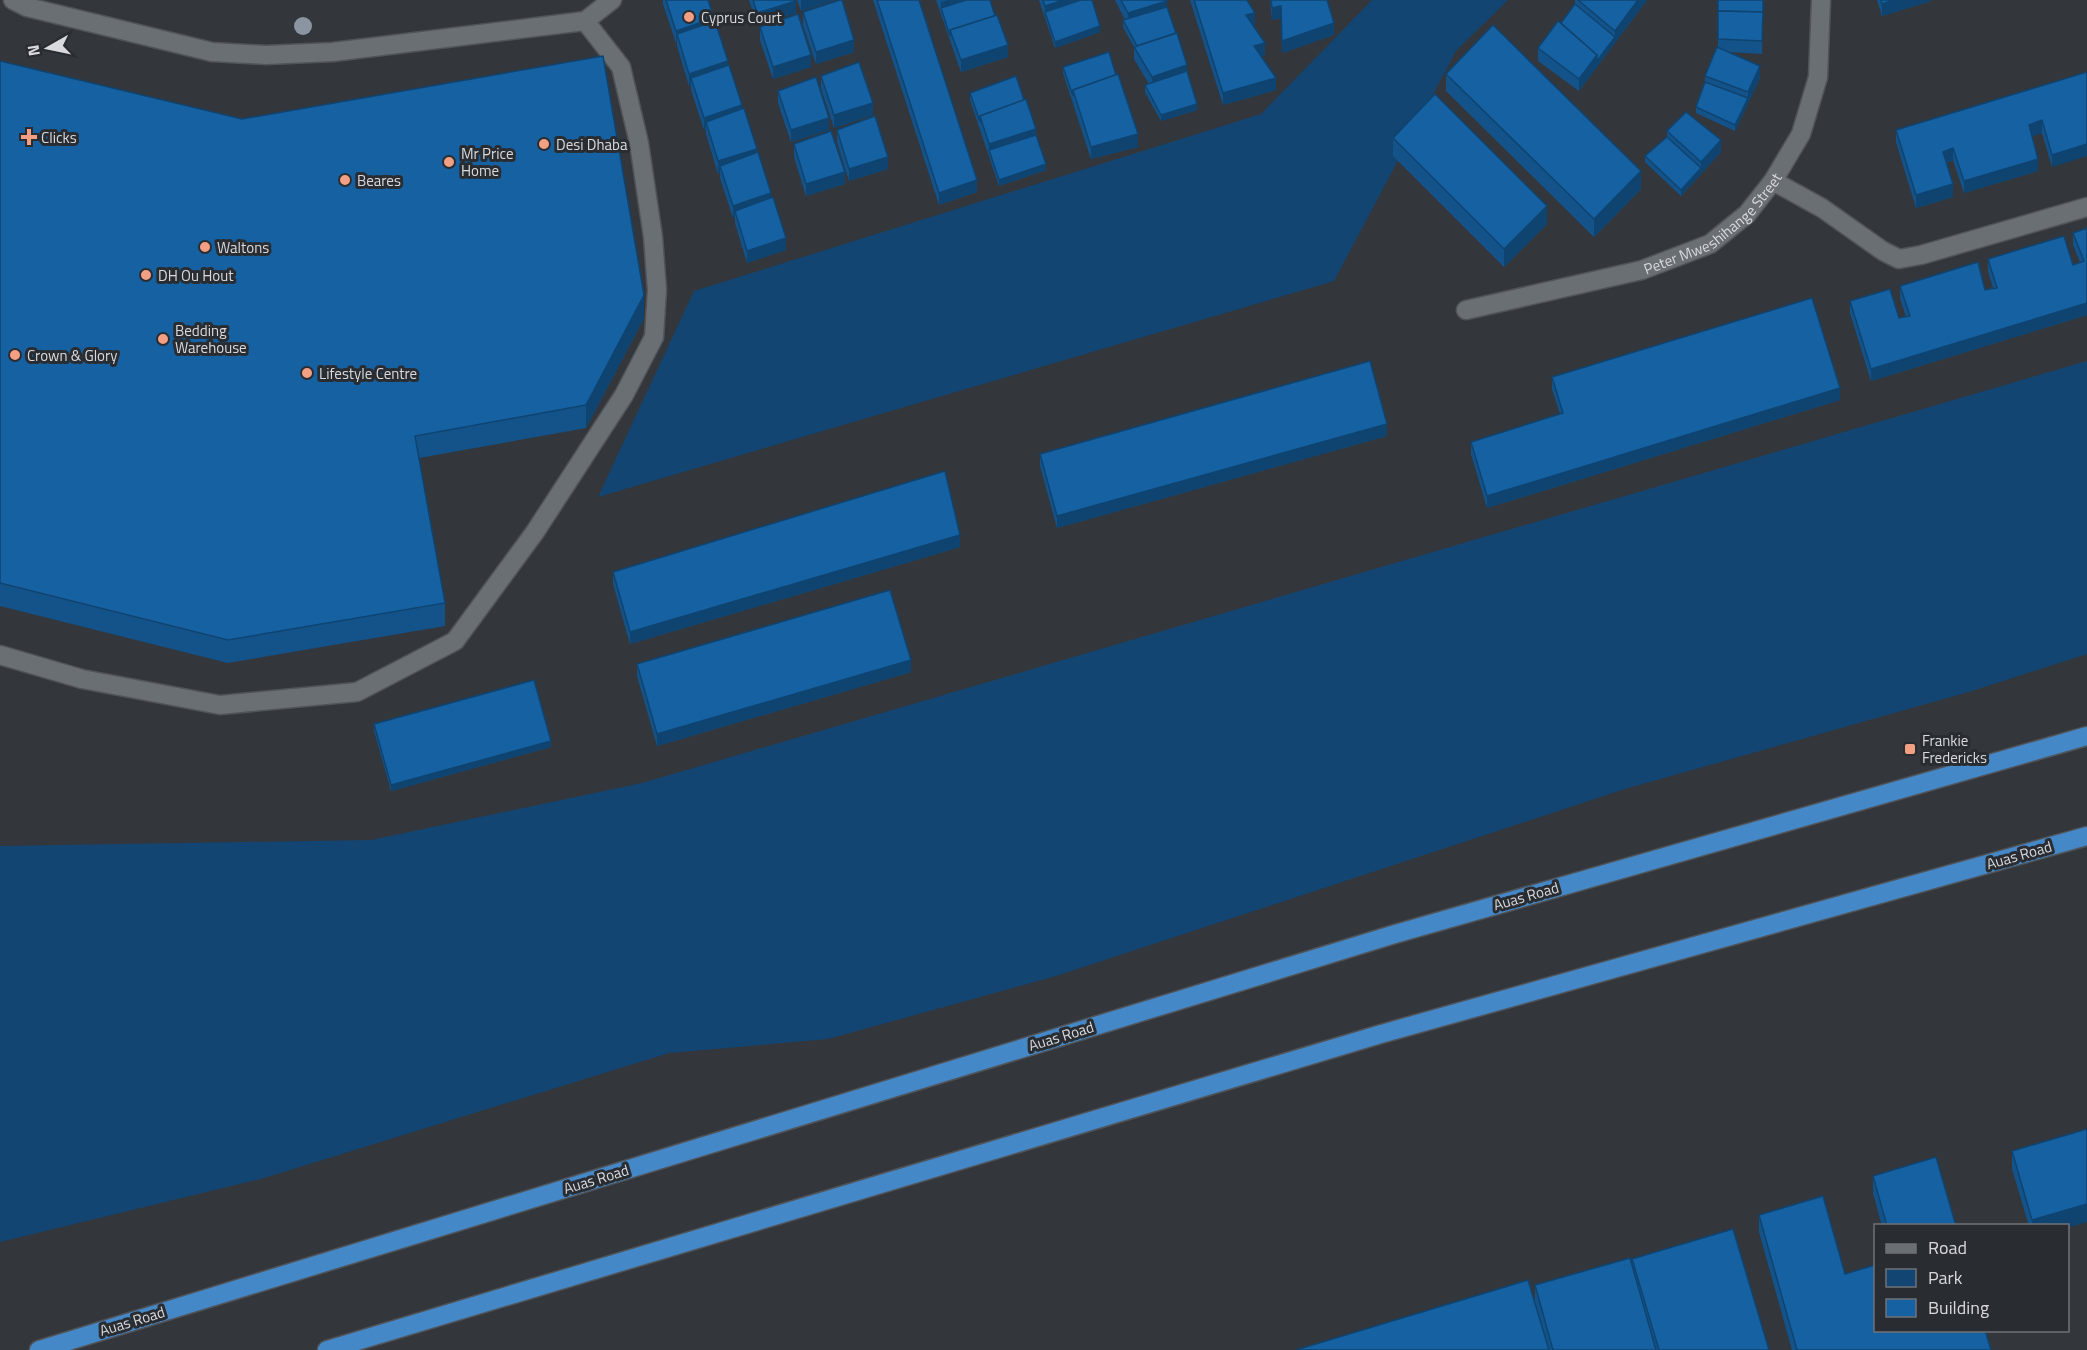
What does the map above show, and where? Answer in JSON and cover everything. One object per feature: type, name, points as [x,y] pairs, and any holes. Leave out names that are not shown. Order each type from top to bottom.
[{"type":"highway","name":"Auas Road","points":[[39,1350],[1395,934],[2087,736]]},
{"type":"highway","name":"Auas Road","points":[[327,1350],[1359,1041],[2087,836]]},
{"type":"street","points":[[13,0],[27,7],[212,52],[266,55],[333,51],[585,21],[612,0]]},
{"type":"street","name":"Peter Mweshihange Street","points":[[1467,310],[1642,270],[1710,244],[1747,214],[1773,181],[1801,134],[1818,77],[1821,0]]},
{"type":"street","points":[[0,655],[82,679],[220,705],[357,692],[455,641],[535,532],[624,395],[654,337],[657,290],[653,237],[636,132],[621,67],[585,21]]},
{"type":"street","points":[[1773,181],[1822,207],[1883,251],[1899,259],[1921,255],[2087,207]]},
{"type":"green space","points":[[1372,0],[1508,0],[1456,51],[1334,281],[598,497],[694,291],[1261,114]]},
{"type":"green space","points":[[2087,361],[2087,654],[1972,691],[1625,789],[1056,976],[828,1039],[669,1053],[264,1178],[0,1242],[0,846],[371,840],[642,783]]},
{"type":"building","name":"Cyprus Court","points":[[666,0],[708,0],[714,18],[676,31]]},
{"type":"building","points":[[753,0],[796,0],[796,1],[757,13]]},
{"type":"building","points":[[842,0],[854,40],[816,52],[803,12]]},
{"type":"building","points":[[877,0],[919,0],[977,180],[939,193]]},
{"type":"building","points":[[966,0],[990,0],[995,16],[950,30],[950,36],[941,8]]},
{"type":"building","points":[[1043,0],[1064,0],[1045,6]]},
{"type":"building","points":[[1081,0],[1092,0],[1100,26],[1055,42],[1045,12]]},
{"type":"building","points":[[1121,0],[1167,0],[1167,1],[1128,13]]},
{"type":"building","points":[[1194,0],[1247,0],[1255,13],[1246,15],[1265,43],[1254,46],[1276,78],[1223,93]]},
{"type":"building","points":[[1271,0],[1327,0],[1334,23],[1282,41],[1281,6],[1272,8]]},
{"type":"building","points":[[1578,0],[1638,0],[1615,31]]},
{"type":"building","points":[[1718,0],[1763,0],[1763,12],[1718,11]]},
{"type":"building","points":[[1881,0],[1894,0],[1882,4]]},
{"type":"building","points":[[1575,4],[1615,37],[1597,61],[1597,55],[1561,23]]},
{"type":"building","points":[[1167,7],[1176,33],[1137,46],[1123,20]]},
{"type":"building","points":[[1718,11],[1763,12],[1762,41],[1718,39]]},
{"type":"building","points":[[798,14],[811,55],[773,67],[760,27]]},
{"type":"building","points":[[997,15],[1008,45],[961,60],[950,30]]},
{"type":"building","points":[[715,21],[728,61],[689,74],[677,34]]},
{"type":"building","points":[[1558,21],[1597,55],[1579,79],[1538,48]]},
{"type":"building","points":[[1493,25],[1641,171],[1594,219],[1446,74]]},
{"type":"building","points":[[1177,33],[1187,65],[1152,77],[1134,47]]},
{"type":"building","points":[[1717,47],[1760,66],[1748,92],[1705,76]]},
{"type":"building","points":[[1109,52],[1116,75],[1073,90],[1073,96],[1063,67]]},
{"type":"building","name":"Lifestyle Centre","points":[[603,56],[644,295],[586,405],[415,436],[445,603],[228,640],[0,583],[0,61],[242,119]]},
{"type":"building","points":[[859,62],[873,103],[834,115],[821,76]]},
{"type":"building","points":[[729,65],[742,105],[704,118],[691,78]]},
{"type":"building","points":[[1187,71],[1197,104],[1161,115],[1145,85]]},
{"type":"building","points":[[2087,72],[2087,144],[2052,155],[2042,120],[2029,125],[2038,159],[1964,181],[1953,148],[1943,152],[1953,184],[1916,195],[1896,130]]},
{"type":"building","points":[[1118,74],[1138,134],[1091,147],[1073,90]]},
{"type":"building","points":[[1016,76],[1024,100],[980,116],[980,122],[970,93]]},
{"type":"building","points":[[816,77],[829,118],[791,130],[778,91]]},
{"type":"building","points":[[1705,82],[1748,98],[1735,125],[1696,107]]},
{"type":"building","points":[[1435,94],[1547,206],[1504,249],[1393,138]]},
{"type":"building","points":[[1026,99],[1036,129],[989,144],[980,116]]},
{"type":"building","points":[[744,108],[757,149],[718,161],[706,122]]},
{"type":"building","points":[[1686,112],[1721,140],[1701,162],[1667,131]]},
{"type":"building","points":[[875,116],[888,157],[849,169],[837,130]]},
{"type":"building","points":[[831,131],[845,172],[806,184],[794,144]]},
{"type":"building","points":[[1036,135],[1046,164],[999,180],[989,150]]},
{"type":"building","points":[[1667,137],[1701,168],[1681,190],[1645,156]]},
{"type":"building","points":[[758,152],[771,193],[733,206],[720,166]]},
{"type":"building","points":[[773,197],[786,238],[747,251],[735,211]]},
{"type":"building","points":[[2087,228],[2087,303],[1871,369],[1850,301],[1890,289],[1899,318],[1910,316],[1900,286],[1978,262],[1985,290],[1997,288],[1988,259],[2064,236],[2073,265],[2084,261],[2073,233]]},
{"type":"building","points":[[1812,298],[1840,388],[1487,496],[1471,442],[1563,413],[1552,377]]},
{"type":"building","points":[[1370,361],[1387,424],[1057,516],[1040,454]]},
{"type":"building","points":[[945,471],[960,535],[630,632],[613,572]]},
{"type":"building","points":[[890,590],[911,660],[657,734],[637,664]]},
{"type":"building","points":[[534,680],[551,741],[391,785],[374,724]]},
{"type":"building","points":[[2087,1129],[2087,1204],[2032,1220],[2012,1151]]},
{"type":"building","points":[[1936,1157],[1955,1224],[1886,1224],[1873,1176]]},
{"type":"building","points":[[1823,1196],[1845,1274],[1874,1265],[1874,1332],[1986,1332],[1991,1350],[1797,1350],[1759,1215]]},
{"type":"building","points":[[1733,1229],[1769,1350],[1659,1350],[1632,1259]]},
{"type":"building","points":[[1630,1258],[1656,1350],[1553,1350],[1535,1285]]},
{"type":"building","points":[[1528,1280],[1549,1350],[1296,1350]]},
{"type":"place","name":"Cyprus Court","points":[[689,17]]},
{"type":"place","name":"Clicks","points":[[29,137]]},
{"type":"place","name":"Desi Dhaba","points":[[544,144]]},
{"type":"place","name":"Mr Price Home","points":[[449,162]]},
{"type":"place","name":"Beares","points":[[345,180]]},
{"type":"place","name":"Waltons","points":[[205,247]]},
{"type":"place","name":"DH Ou Hout","points":[[146,275]]},
{"type":"place","name":"Bedding Warehouse","points":[[163,339]]},
{"type":"place","name":"Crown & Glory","points":[[15,355]]},
{"type":"place","name":"Lifestyle Centre","points":[[307,373]]},
{"type":"place","name":"Frankie Fredericks","points":[[1910,749]]}]
